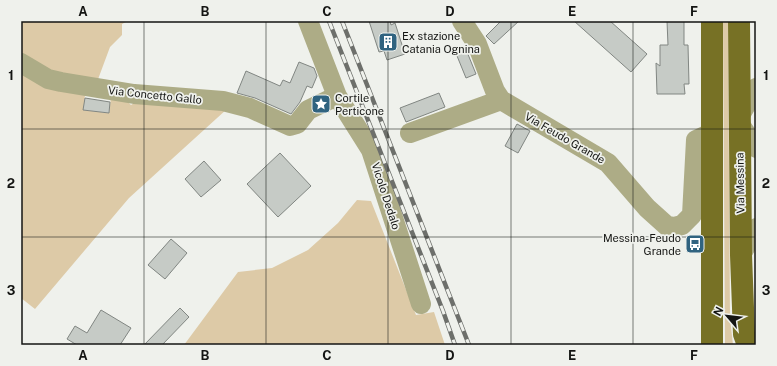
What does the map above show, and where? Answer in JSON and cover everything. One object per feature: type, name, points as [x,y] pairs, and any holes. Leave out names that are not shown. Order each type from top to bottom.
[{"type":"main road","points":[[712,21],[712,345]]},
{"type":"main road","name":"Via Messina","points":[[739,21],[741,255],[746,341]]},
{"type":"street","name":"Vicolo Dedalo","points":[[308,21],[337,96],[371,150],[421,304]]},
{"type":"street","points":[[410,133],[501,100],[495,90],[477,44],[462,21]]},
{"type":"street","name":"Via Concetto Gallo","points":[[21,63],[48,79],[134,94],[223,101],[250,108],[290,126],[297,124],[308,110],[337,96]]},
{"type":"street","points":[[756,88],[739,120],[756,148]]},
{"type":"street","name":"Via Feudo Grande","points":[[501,100],[608,163],[659,220],[667,226],[682,226],[692,215],[696,140],[711,133]]},
{"type":"street","points":[[741,255],[756,228]]},
{"type":"shaded area","points":[[21,21],[128,21],[122,24],[122,35],[110,47],[97,82],[62,78],[21,57]]},
{"type":"shaded area","points":[[723,21],[728,21],[730,318],[733,345],[725,345]]},
{"type":"shaded area","points":[[21,70],[85,94],[84,110],[109,113],[111,97],[124,98],[131,105],[139,100],[227,109],[129,198],[35,309],[21,298]]},
{"type":"shaded area","points":[[357,200],[371,201],[416,315],[434,312],[445,345],[184,345],[238,272],[272,268],[308,250],[338,223]]},
{"type":"building","name":"Ex stazione Catania Ognina","points":[[369,21],[390,21],[391,25],[395,23],[405,54],[387,60],[384,51],[379,52]]},
{"type":"building","points":[[501,21],[519,21],[494,44],[486,36]]},
{"type":"building","points":[[574,21],[610,21],[647,54],[631,72]]},
{"type":"building","points":[[667,21],[684,21],[684,45],[688,45],[689,84],[684,84],[685,94],[657,94],[656,63],[660,66],[660,45],[668,45]]},
{"type":"building","points":[[465,47],[476,74],[466,78],[455,51]]},
{"type":"building","points":[[299,62],[314,68],[317,76],[312,88],[307,86],[300,102],[291,114],[255,98],[237,93],[246,71],[280,86],[283,80],[290,83]]},
{"type":"building","points":[[439,93],[445,107],[406,122],[400,108]]},
{"type":"building","points":[[85,98],[110,102],[109,113],[83,110]]},
{"type":"building","points":[[517,124],[530,131],[518,153],[505,146]]},
{"type":"building","points":[[280,153],[311,186],[278,217],[247,184]]},
{"type":"building","points":[[204,161],[221,180],[201,197],[185,179]]},
{"type":"building","points":[[171,239],[187,253],[165,279],[148,265]]},
{"type":"building","points":[[180,308],[189,317],[162,345],[144,345]]},
{"type":"building","points":[[101,310],[131,328],[120,345],[77,345],[67,339],[75,326],[87,333]]},
{"type":"railway","points":[[329,21],[455,345]]},
{"type":"railway","points":[[342,21],[469,345]]},
{"type":"place","name":"Ex stazione Catania Ognina","points":[[388,42]]},
{"type":"place","name":"Cortile Perticone","points":[[321,104]]},
{"type":"place","name":"Messina-Feudo Grande","points":[[695,244]]}]
